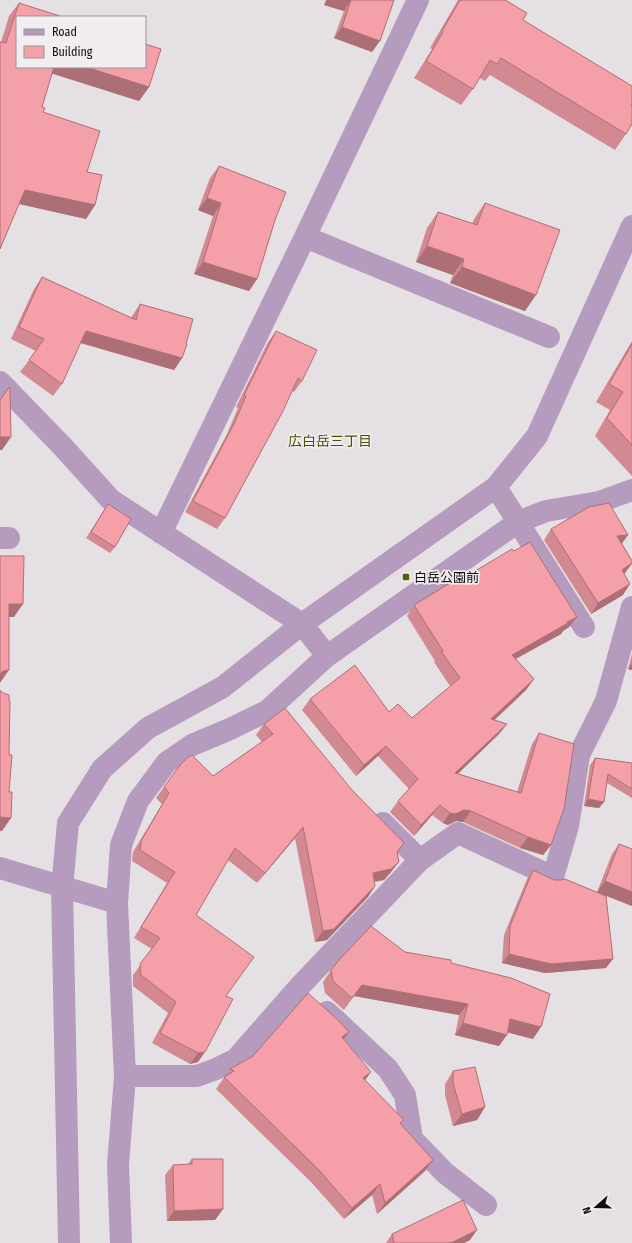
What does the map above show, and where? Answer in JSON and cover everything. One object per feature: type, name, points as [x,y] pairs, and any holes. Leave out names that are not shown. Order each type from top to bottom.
[{"type":"street","points":[[161,533],[418,0]]},
{"type":"street","points":[[121,1243],[118,1165],[125,1076],[117,902],[121,845],[138,801],[167,762],[192,744],[230,730],[267,710],[278,700],[316,642],[496,487],[537,436],[632,226]]},
{"type":"street","points":[[305,237],[549,337]]},
{"type":"street","points":[[0,382],[63,447],[111,500],[161,533],[316,642]]},
{"type":"street","points":[[496,487],[584,628]]},
{"type":"street","points":[[69,1243],[62,887],[68,823],[102,769],[148,728],[223,687],[316,642],[518,522],[546,512],[599,502],[632,490]]},
{"type":"street","points":[[125,1076],[197,1076],[236,1059],[300,986],[420,860],[458,833],[553,877],[568,826],[579,755],[606,701],[632,607]]},
{"type":"street","points":[[278,700],[292,718]]},
{"type":"street","points":[[370,810],[420,860]]},
{"type":"street","points":[[0,868],[117,902]]},
{"type":"street","points":[[300,986],[388,1069],[405,1095],[412,1139],[445,1173],[486,1205]]},
{"type":"building","points":[[351,0],[394,0],[380,41],[342,27]]},
{"type":"building","points":[[460,0],[505,0],[527,13],[523,20],[632,86],[632,124],[626,134],[501,58],[497,64],[490,60],[473,89],[426,61]]},
{"type":"building","points":[[19,3],[60,16],[16,16],[16,68],[54,68],[42,107],[45,108],[43,112],[100,131],[87,172],[102,175],[95,205],[25,190],[0,249],[0,42],[6,43]]},
{"type":"building","points":[[146,44],[161,49],[149,87],[89,68],[146,68]]},
{"type":"building","points":[[219,166],[286,192],[275,220],[257,279],[203,262],[221,203],[207,198]]},
{"type":"building","points":[[485,203],[560,230],[536,295],[462,267],[464,259],[427,246],[438,212],[477,225]]},
{"type":"building","points":[[42,277],[136,320],[140,304],[193,319],[182,358],[86,331],[62,384],[29,360],[44,339],[19,327]]},
{"type":"building","points":[[276,331],[317,350],[302,381],[298,378],[283,411],[225,518],[193,501],[234,424],[246,396],[244,395]]},
{"type":"building","points":[[632,344],[632,445],[607,418],[623,392],[609,384]]},
{"type":"building","points":[[9,387],[11,437],[0,437],[0,400]]},
{"type":"building","points":[[609,503],[628,535],[617,536],[632,561],[632,563],[622,570],[630,584],[598,603],[551,529],[589,507]]},
{"type":"building","points":[[108,504],[131,519],[115,547],[91,532]]},
{"type":"building","points":[[530,542],[577,617],[512,655],[534,679],[491,719],[507,724],[455,773],[521,793],[539,733],[574,744],[564,809],[551,845],[528,837],[471,811],[464,810],[455,814],[450,813],[440,805],[421,825],[398,801],[418,779],[386,746],[364,765],[310,699],[355,665],[389,712],[398,704],[412,718],[460,678],[441,651],[443,651],[414,605],[468,572],[470,574],[512,549],[514,551]]},
{"type":"building","points":[[0,556],[24,556],[23,604],[9,604],[9,670],[3,671],[0,674]]},
{"type":"building","points":[[0,690],[9,695],[10,701],[9,755],[12,755],[9,792],[12,792],[11,818],[0,817]]},
{"type":"building","points":[[285,708],[352,790],[404,843],[397,852],[399,862],[391,869],[373,873],[375,886],[334,929],[323,931],[303,827],[265,873],[235,848],[196,915],[254,957],[226,996],[233,999],[205,1052],[198,1053],[160,1033],[176,1002],[141,975],[140,964],[160,938],[141,927],[175,872],[140,850],[141,841],[169,793],[164,787],[187,758],[192,755],[213,776],[273,734],[264,724]]},
{"type":"building","points":[[595,758],[632,763],[632,789],[608,774],[604,802],[588,799]]},
{"type":"building","points":[[619,844],[632,849],[632,892],[605,881]]},
{"type":"building","points":[[533,870],[554,880],[565,879],[606,896],[613,959],[551,964],[509,954],[510,926]]},
{"type":"building","points":[[371,926],[405,952],[451,960],[451,963],[511,978],[550,994],[541,1027],[510,1019],[507,1035],[463,1023],[468,1004],[362,985],[352,998],[333,981],[331,970]]},
{"type":"building","points":[[308,993],[349,1032],[342,1037],[371,1072],[363,1078],[404,1120],[400,1123],[433,1160],[385,1203],[380,1184],[352,1208],[319,1170],[224,1077],[234,1071],[230,1069],[253,1056]]},
{"type":"building","points":[[475,1067],[485,1107],[462,1114],[453,1083],[453,1071]]},
{"type":"building","points":[[192,1159],[223,1159],[223,1209],[174,1211],[173,1165],[192,1164]]},
{"type":"building","points":[[463,1200],[477,1230],[448,1243],[394,1243],[392,1234]]},
{"type":"place","name":"白岳公園前","points":[[406,577]]},
{"type":"district","name":"広白岳三丁目","points":[[330,441]]}]
